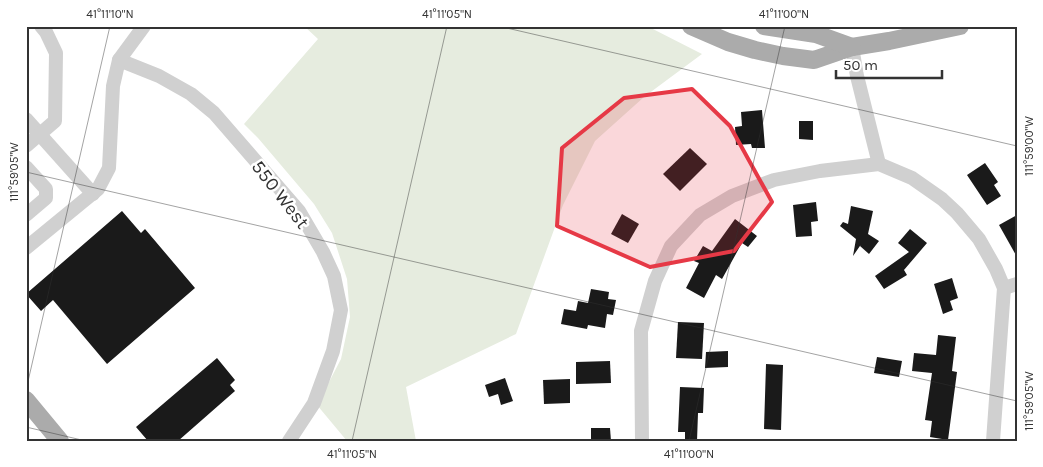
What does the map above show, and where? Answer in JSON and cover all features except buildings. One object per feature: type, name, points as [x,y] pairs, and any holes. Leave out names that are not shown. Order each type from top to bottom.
[{"type":"main road","points":[[691,26],[741,46],[814,60],[852,47],[960,26]]},
{"type":"main road","points":[[764,26],[816,34],[852,47]]},
{"type":"main road","points":[[26,400],[60,441]]},
{"type":"street","points":[[26,146],[55,121],[56,53],[41,26]]},
{"type":"street","points":[[26,248],[98,190],[109,168],[113,86],[119,60],[144,26]]},
{"type":"street","points":[[852,47],[857,76],[879,164]]},
{"type":"street","name":"550 West","points":[[119,60],[159,76],[191,94],[214,113],[299,211],[323,252],[334,276],[341,310],[333,351],[314,403],[288,441]]},
{"type":"street","points":[[26,119],[93,194]]},
{"type":"street","points":[[642,441],[641,331],[655,281],[671,246],[700,215],[732,196],[774,180],[820,171],[879,164],[912,178],[942,199],[979,239],[996,269],[1010,286],[993,441]]},
{"type":"street","points":[[26,167],[46,188],[46,198],[26,215]]},
{"type":"highlighted area","points":[[692,89],[730,126],[772,202],[734,251],[650,267],[557,226],[562,148],[624,98]]},
{"type":"shaded area","points":[[304,26],[647,26],[702,54],[644,97],[595,141],[563,205],[516,334],[406,387],[416,441],[347,441],[317,405],[341,359],[350,317],[347,279],[332,233],[314,204],[244,124],[318,39]]}]
